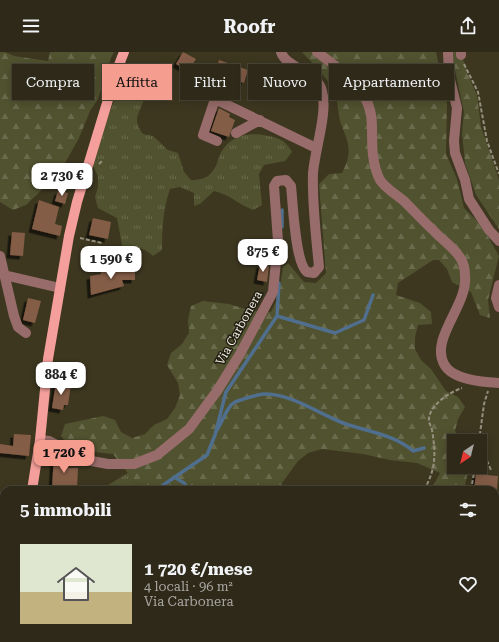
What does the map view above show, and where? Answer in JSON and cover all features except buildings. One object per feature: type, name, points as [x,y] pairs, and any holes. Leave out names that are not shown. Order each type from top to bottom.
[{"type":"main road","points":[[33,486],[40,440],[48,359],[65,255],[76,202],[124,52]]},
{"type":"street","name":"Via Carbonera","points":[[40,440],[49,441],[86,460],[108,464],[134,464],[157,455],[189,429],[209,403],[240,354],[273,292],[278,240],[274,188],[277,181],[286,180],[291,186],[296,237],[302,266],[307,272],[314,273],[318,270],[319,267],[313,212],[316,148],[324,101],[322,90],[314,78],[285,58],[282,52]]},
{"type":"street","points":[[317,52],[351,78],[366,100],[372,124],[373,155],[380,180],[449,246],[462,261],[466,276],[464,294],[446,329],[441,356],[444,364],[450,372],[458,375],[496,383]]},
{"type":"street","points":[[448,52],[449,76],[457,108],[454,141],[455,153],[465,180],[469,200],[489,230],[499,240]]},
{"type":"street","points":[[217,141],[202,134],[214,102],[217,100],[316,148]]},
{"type":"street","points":[[236,133],[260,120]]},
{"type":"street","points":[[0,256],[18,328],[26,333]]},
{"type":"street","points":[[4,275],[60,288]]},
{"type":"street","points":[[499,285],[496,298],[499,307]]},
{"type":"path","points":[[461,54],[466,70],[478,92],[487,141],[499,174]]},
{"type":"path","points":[[78,238],[102,242]]},
{"type":"path","points":[[480,434],[484,404],[496,383]]},
{"type":"path","points":[[426,486],[431,477],[435,460],[434,444],[429,421],[433,409],[447,395],[463,388]]},
{"type":"path","points":[[487,461],[491,470]]},
{"type":"path","points":[[472,486],[474,474]]},
{"type":"green space","points":[[0,52],[5,52],[14,56],[48,61],[50,52],[114,52],[109,64],[102,64],[102,86],[98,99],[90,111],[79,138],[65,163],[46,186],[26,205],[13,210],[0,202]]},
{"type":"green space","points":[[302,52],[436,52],[439,64],[329,64],[329,83],[321,73],[321,64],[313,64]]},
{"type":"green space","points":[[451,52],[461,52],[467,73],[477,95],[481,127],[499,180],[499,229],[476,195],[465,163],[462,133],[464,112]]},
{"type":"green space","points":[[115,100],[144,100],[137,119],[139,128],[143,134],[153,136],[168,150],[178,153],[184,172],[191,180],[207,177],[213,171],[227,144],[246,135],[253,134],[276,138],[285,143],[292,152],[285,161],[264,165],[259,174],[262,205],[253,210],[224,194],[214,191],[200,204],[194,206],[194,193],[180,187],[170,189],[163,220],[162,250],[153,256],[139,248],[123,250],[117,218],[98,208],[95,197],[98,187],[98,176],[93,166],[104,126]]},
{"type":"green space","points":[[337,100],[446,100],[446,154],[457,179],[464,208],[482,226],[499,256],[488,300],[490,318],[480,315],[471,292],[452,282],[447,269],[439,260],[433,260],[398,283],[396,295],[420,303],[431,312],[432,324],[418,325],[415,337],[415,349],[421,360],[431,369],[446,391],[458,397],[465,407],[458,419],[455,431],[457,434],[447,434],[447,474],[467,474],[465,486],[433,486],[440,473],[417,463],[322,449],[308,453],[298,461],[282,483],[282,486],[141,486],[134,481],[113,454],[85,450],[71,445],[66,441],[61,436],[65,424],[103,416],[115,420],[121,432],[132,438],[145,434],[154,425],[167,419],[175,408],[180,395],[178,383],[167,365],[171,353],[182,344],[189,333],[188,320],[191,306],[203,301],[229,304],[252,311],[271,312],[279,295],[283,267],[288,263],[304,282],[316,283],[326,273],[319,184],[329,174],[342,173],[346,165],[349,152],[340,121]]},
{"type":"green space","points":[[128,473],[134,481],[141,486],[107,486]]},
{"type":"waterway","points":[[282,210],[282,227]]},
{"type":"waterway","points":[[162,486],[207,455],[215,435],[226,392],[277,316],[279,283]]},
{"type":"waterway","points":[[277,316],[335,333],[364,320],[373,295]]},
{"type":"waterway","points":[[217,430],[232,404],[250,397],[264,394],[285,397],[343,423],[389,437],[413,451],[424,448]]},
{"type":"waterway","points":[[174,477],[186,486]]}]
